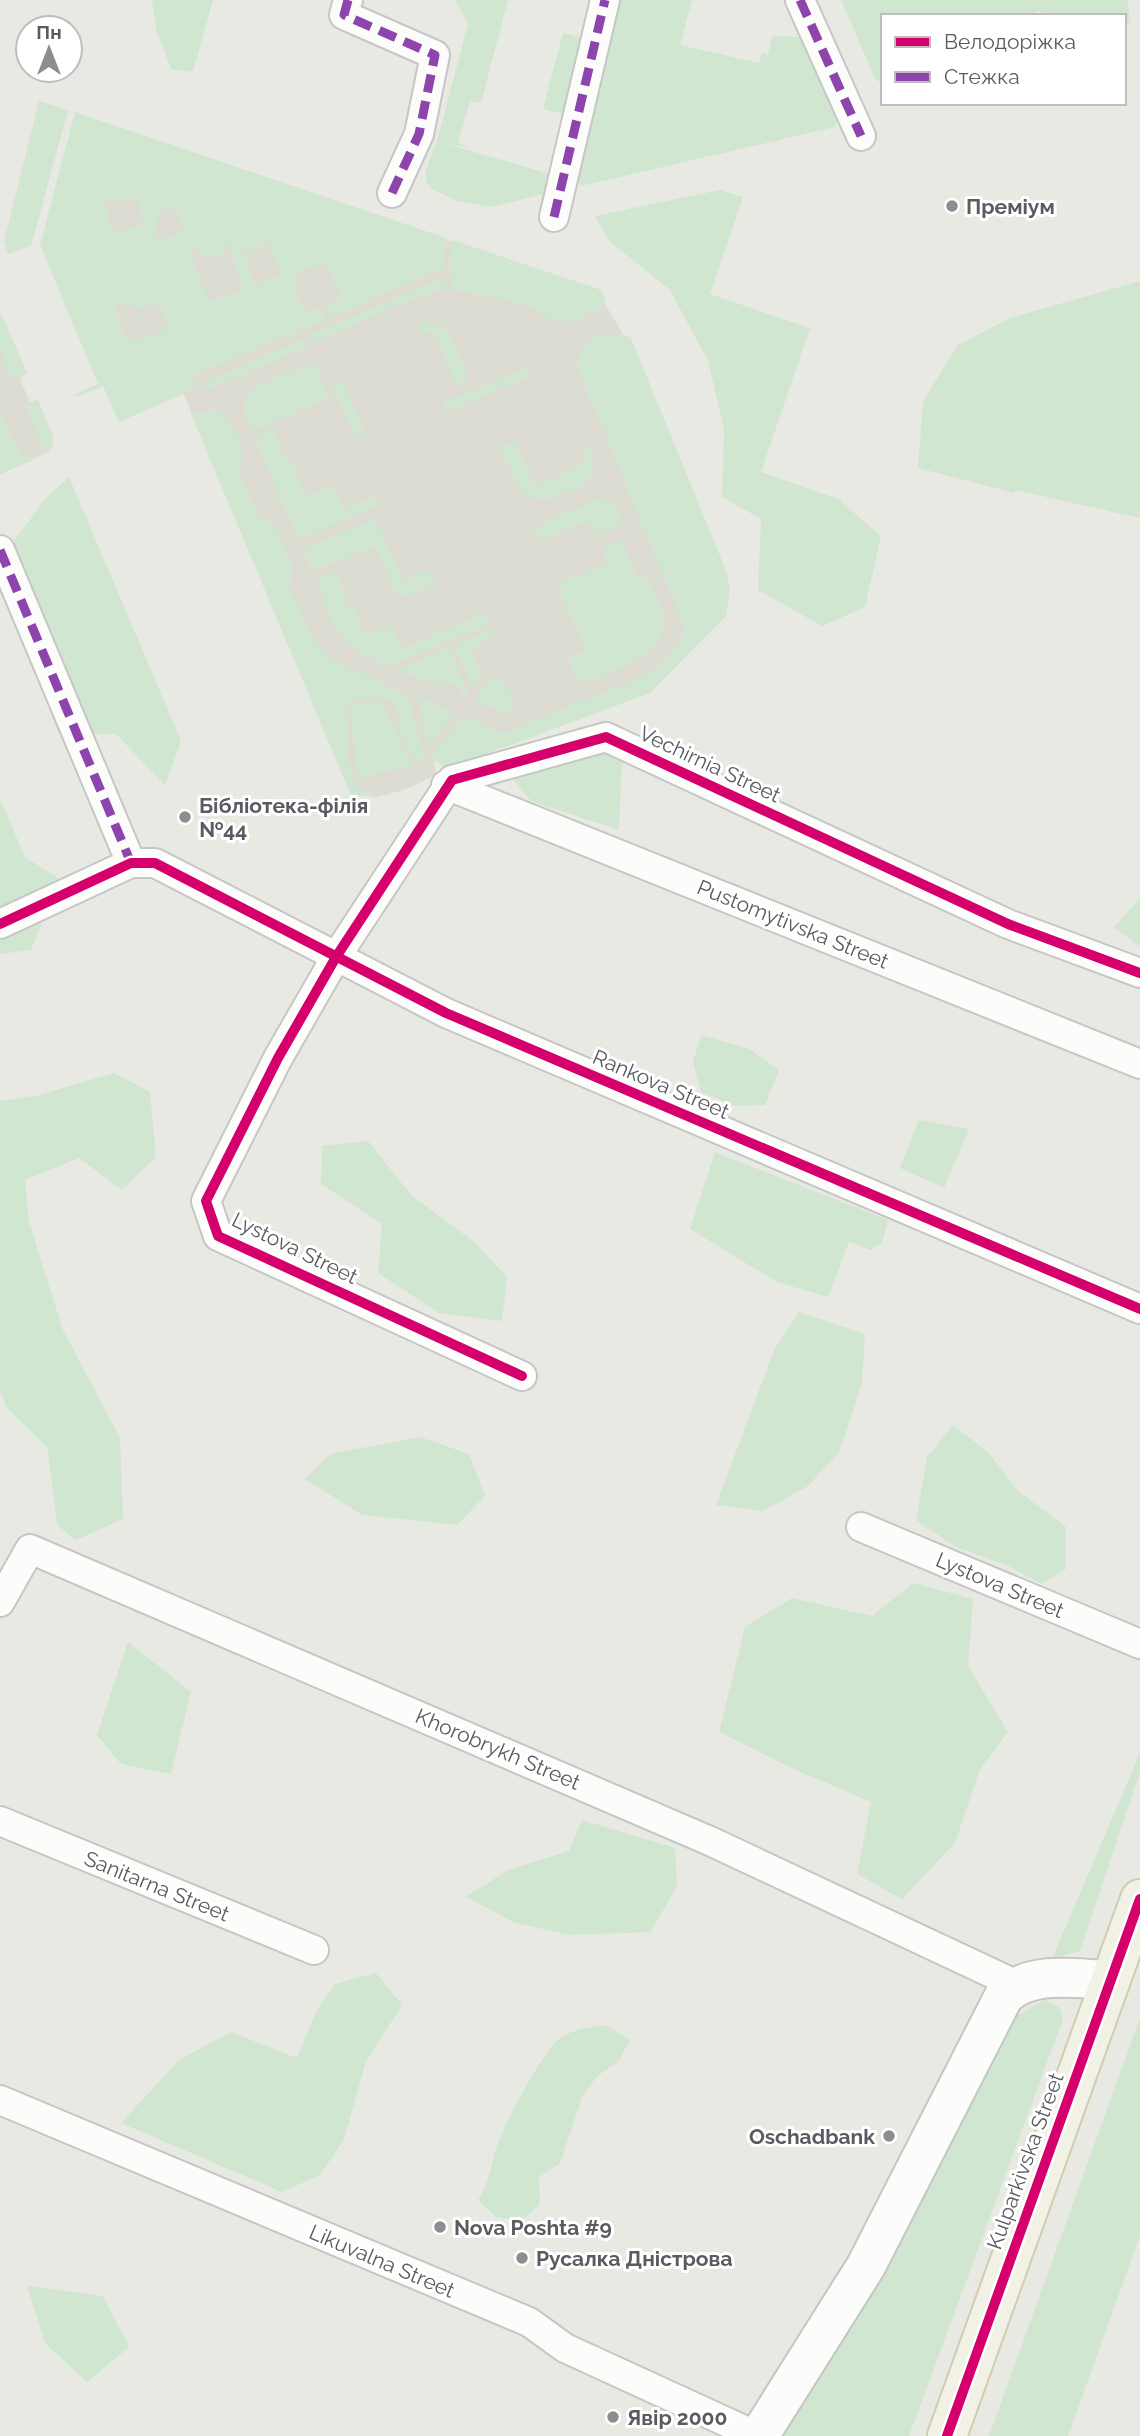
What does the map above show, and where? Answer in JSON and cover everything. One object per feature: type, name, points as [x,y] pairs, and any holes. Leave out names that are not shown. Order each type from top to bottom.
[{"type":"main road","name":"Kulparkivska Street","points":[[947,2436],[1140,1899]]},
{"type":"street","points":[[348,0],[344,15],[435,55],[419,134],[392,193]]},
{"type":"street","points":[[554,217],[605,0]]},
{"type":"street","points":[[800,0],[862,136]]},
{"type":"street","points":[[0,550],[131,863],[0,924]]},
{"type":"street","name":"Vechirnia Street","points":[[446,785],[452,780],[606,737],[1008,924],[1140,973]]},
{"type":"street","points":[[335,957],[446,785]]},
{"type":"street","name":"Pustomytivska Street","points":[[446,785],[1140,1064]]},
{"type":"street","name":"Rankova Street","points":[[131,863],[155,863],[177,873],[446,1013],[1140,1309]]},
{"type":"street","name":"Lystova Street","points":[[335,957],[278,1058],[206,1201],[218,1236],[522,1376]]},
{"type":"street","name":"Lystova Street","points":[[861,1527],[1140,1644]]},
{"type":"street","name":"Khorobrykh Street","points":[[0,1602],[30,1549],[710,1842],[1017,1985]]},
{"type":"street","name":"Sanitarna Street","points":[[0,1821],[314,1950]]},
{"type":"street","points":[[758,2436],[866,2266],[1004,1996],[1017,1985],[1038,1979],[1110,1980]]},
{"type":"street","name":"Likuvalna Street","points":[[0,2100],[529,2322],[565,2348],[758,2436]]},
{"type":"shaded area","points":[[66,171],[445,240],[598,292],[627,341],[724,577],[667,668],[469,754],[434,762],[436,775],[407,789],[378,797],[351,795],[183,393],[121,414]]},
{"type":"shaded area","points":[[0,312],[27,373],[19,377],[30,402],[38,400],[53,437],[53,446],[46,453],[0,474]]},
{"type":"green space","points":[[152,0],[213,0],[193,72],[171,69],[156,29]]},
{"type":"green space","points":[[455,0],[508,0],[481,103],[470,101],[458,143],[469,148],[444,143],[563,178],[551,192],[491,207],[457,201],[432,189],[426,181],[426,170],[437,141],[468,24]]},
{"type":"green space","points":[[612,0],[692,0],[680,45],[759,63],[762,53],[768,55],[772,36],[804,37],[841,115],[835,127],[581,186],[576,177]]},
{"type":"green space","points":[[841,0],[1127,0],[1131,23],[1126,23],[1126,14],[1046,14],[1038,11],[1036,14],[881,14],[881,83],[875,78]]},
{"type":"green space","points":[[563,33],[590,40],[571,116],[543,109]]},
{"type":"green space","points":[[39,101],[68,110],[31,246],[8,254],[4,241]]},
{"type":"green space","points":[[75,112],[446,238],[443,268],[330,318],[325,305],[342,298],[328,266],[312,266],[295,274],[294,286],[304,312],[320,307],[325,320],[192,376],[195,385],[192,390],[119,422],[103,386],[77,397],[76,394],[98,384],[40,245]],"holes":[[[138,198],[144,225],[112,233],[104,201]],[[173,207],[184,230],[162,241],[156,236],[158,215]],[[227,240],[243,289],[209,302],[190,251],[196,246],[206,256],[220,256]],[[267,240],[281,274],[255,285],[242,249],[256,250]],[[157,300],[168,329],[127,343],[114,304],[124,301],[139,310],[154,305]]]},
{"type":"green space","points":[[720,190],[743,197],[710,294],[810,328],[761,472],[838,499],[881,536],[865,607],[822,626],[758,590],[761,519],[722,497],[724,429],[708,361],[670,290],[608,240],[595,216]]},
{"type":"green space","points":[[452,240],[599,289],[606,297],[599,308],[588,316],[561,322],[522,305],[452,291],[449,263]]},
{"type":"green space","points":[[445,277],[446,288],[397,305],[315,343],[310,335]]},
{"type":"green space","points":[[1140,281],[1140,518],[1015,490],[1014,493],[918,468],[923,401],[958,345],[1010,318]]},
{"type":"green space","points":[[0,312],[27,373],[20,378],[11,378],[0,349]]},
{"type":"green space","points":[[418,322],[439,326],[447,332],[469,381],[456,385],[434,332],[422,333]]},
{"type":"green space","points":[[623,334],[631,338],[727,573],[730,591],[726,616],[650,693],[446,769],[431,756],[463,716],[500,732],[510,731],[637,678],[670,656],[680,641],[684,625],[578,369],[581,351],[592,339],[603,335]]},
{"type":"green space","points":[[303,339],[307,347],[207,390],[204,382]]},
{"type":"green space","points":[[314,362],[328,396],[326,400],[252,431],[244,411],[247,394],[261,384]]},
{"type":"green space","points":[[527,368],[531,377],[447,411],[443,402]]},
{"type":"green space","points":[[343,380],[366,435],[355,439],[332,385]]},
{"type":"green space","points":[[38,400],[53,437],[53,446],[46,453],[25,407]]},
{"type":"green space","points":[[215,409],[230,421],[239,440],[243,452],[239,470],[257,514],[274,523],[292,566],[290,589],[314,641],[331,659],[408,695],[425,761],[421,763],[409,753],[394,703],[384,699],[355,699],[347,709],[348,758],[356,788],[381,796],[351,795],[191,414]]},
{"type":"green space","points":[[0,413],[23,458],[31,457],[32,461],[0,474]]},
{"type":"green space","points":[[271,430],[276,434],[285,459],[291,460],[306,496],[333,486],[343,509],[374,496],[378,505],[298,539],[254,437]]},
{"type":"green space","points":[[584,430],[593,460],[593,471],[589,479],[572,490],[543,501],[523,494],[499,448],[515,441],[535,486],[587,463],[582,451],[589,447]]},
{"type":"green space","points":[[69,477],[181,741],[165,785],[116,734],[59,734],[0,579],[0,560],[46,498]]},
{"type":"green space","points":[[602,498],[614,504],[624,524],[597,536],[589,520],[539,541],[536,534],[538,525]]},
{"type":"green space","points":[[376,519],[403,580],[430,569],[436,584],[398,599],[376,547],[311,571],[303,549]]},
{"type":"green space","points":[[622,540],[638,579],[646,575],[657,597],[663,615],[661,634],[654,645],[632,662],[581,684],[568,658],[585,650],[557,584],[607,562],[602,548]]},
{"type":"green space","points":[[336,572],[349,607],[354,606],[366,636],[392,625],[401,648],[480,615],[487,618],[489,625],[388,666],[346,642],[334,625],[317,581]]},
{"type":"green space","points":[[492,630],[494,637],[471,648],[482,676],[472,688],[454,645]]},
{"type":"green space","points":[[449,647],[468,694],[466,698],[461,697],[461,687],[443,681],[442,688],[397,670]]},
{"type":"green space","points":[[494,678],[502,681],[511,695],[511,706],[524,709],[502,712],[475,702],[488,682]]},
{"type":"green space","points":[[418,696],[455,712],[428,747]]},
{"type":"green space","points":[[383,702],[412,766],[358,778],[350,708],[357,703]]},
{"type":"green space","points":[[584,742],[622,757],[619,830],[531,801],[501,764]]},
{"type":"green space","points":[[0,799],[25,857],[59,879],[31,950],[0,954]]},
{"type":"green space","points":[[1140,898],[1140,947],[1114,927]]},
{"type":"green space","points":[[701,1035],[750,1049],[779,1070],[765,1105],[735,1106],[701,1092],[693,1062]]},
{"type":"green space","points":[[114,1073],[150,1092],[156,1157],[122,1190],[79,1158],[25,1180],[29,1222],[63,1330],[120,1438],[123,1519],[76,1540],[57,1525],[47,1447],[7,1408],[0,1390],[0,1101],[36,1096]]},
{"type":"green space","points":[[919,1120],[969,1129],[944,1188],[900,1168]]},
{"type":"green space","points":[[368,1141],[411,1195],[473,1241],[507,1277],[502,1321],[439,1313],[378,1273],[382,1224],[321,1184],[322,1146]]},
{"type":"green space","points":[[715,1152],[888,1220],[882,1242],[871,1250],[849,1242],[828,1297],[777,1282],[690,1229]]},
{"type":"green space","points":[[799,1312],[865,1334],[862,1382],[840,1451],[808,1486],[763,1511],[716,1505],[775,1348]]},
{"type":"green space","points":[[953,1425],[989,1453],[1018,1491],[1066,1527],[1066,1569],[1042,1584],[1008,1566],[956,1547],[916,1520],[927,1457]]},
{"type":"green space","points":[[420,1437],[469,1454],[485,1496],[457,1525],[362,1515],[305,1479],[330,1454]]},
{"type":"green space","points":[[913,1583],[973,1599],[968,1666],[1008,1732],[980,1769],[955,1843],[902,1899],[857,1874],[871,1802],[789,1767],[719,1732],[745,1627],[792,1598],[872,1616]]},
{"type":"green space","points":[[128,1642],[191,1692],[171,1774],[121,1764],[97,1735]]},
{"type":"green space","points":[[1140,1753],[1140,1772],[1080,1951],[1052,1959]]},
{"type":"green space","points":[[582,1820],[675,1848],[677,1887],[650,1932],[571,1935],[515,1923],[466,1897],[508,1870],[569,1851]]},
{"type":"green space","points":[[376,1973],[402,2005],[366,2061],[344,2140],[320,2175],[282,2192],[121,2123],[179,2060],[231,2032],[297,2058],[317,2010],[335,1984]]},
{"type":"green space","points":[[1045,2000],[1060,2008],[1063,2019],[909,2436],[778,2436],[1014,2017]]},
{"type":"green space","points":[[1140,2018],[1140,2236],[1068,2436],[989,2436]]},
{"type":"green space","points":[[606,2025],[630,2040],[618,2062],[597,2076],[582,2097],[560,2163],[539,2177],[540,2204],[521,2221],[496,2217],[478,2200],[487,2183],[504,2129],[522,2093],[543,2058],[560,2038],[576,2030]]},
{"type":"green space","points":[[27,2286],[103,2296],[129,2347],[87,2382],[45,2343]]},
{"type":"marked path","points":[[348,0],[344,15],[435,55],[419,134],[392,193]]},
{"type":"marked path","points":[[554,217],[605,0]]},
{"type":"marked path","points":[[800,0],[861,136]]},
{"type":"marked path","points":[[0,550],[131,863]]},
{"type":"cycle path","points":[[522,1376],[218,1236],[206,1201],[278,1058],[336,957],[452,780],[606,737],[1008,924],[1140,973]]},
{"type":"cycle path","points":[[0,924],[131,863],[155,863],[446,1013],[1140,1309]]},
{"type":"cycle path","points":[[947,2436],[1140,1899]]},
{"type":"place","name":"Преміум","points":[[952,206]]},
{"type":"place","name":"Бібліотека-філія №44","points":[[185,817]]},
{"type":"place","name":"Oschadbank","points":[[889,2136]]},
{"type":"place","name":"Nova Poshta #9","points":[[440,2227]]},
{"type":"place","name":"Русалка Дністрова","points":[[522,2258]]},
{"type":"place","name":"Явір 2000","points":[[613,2417]]}]
